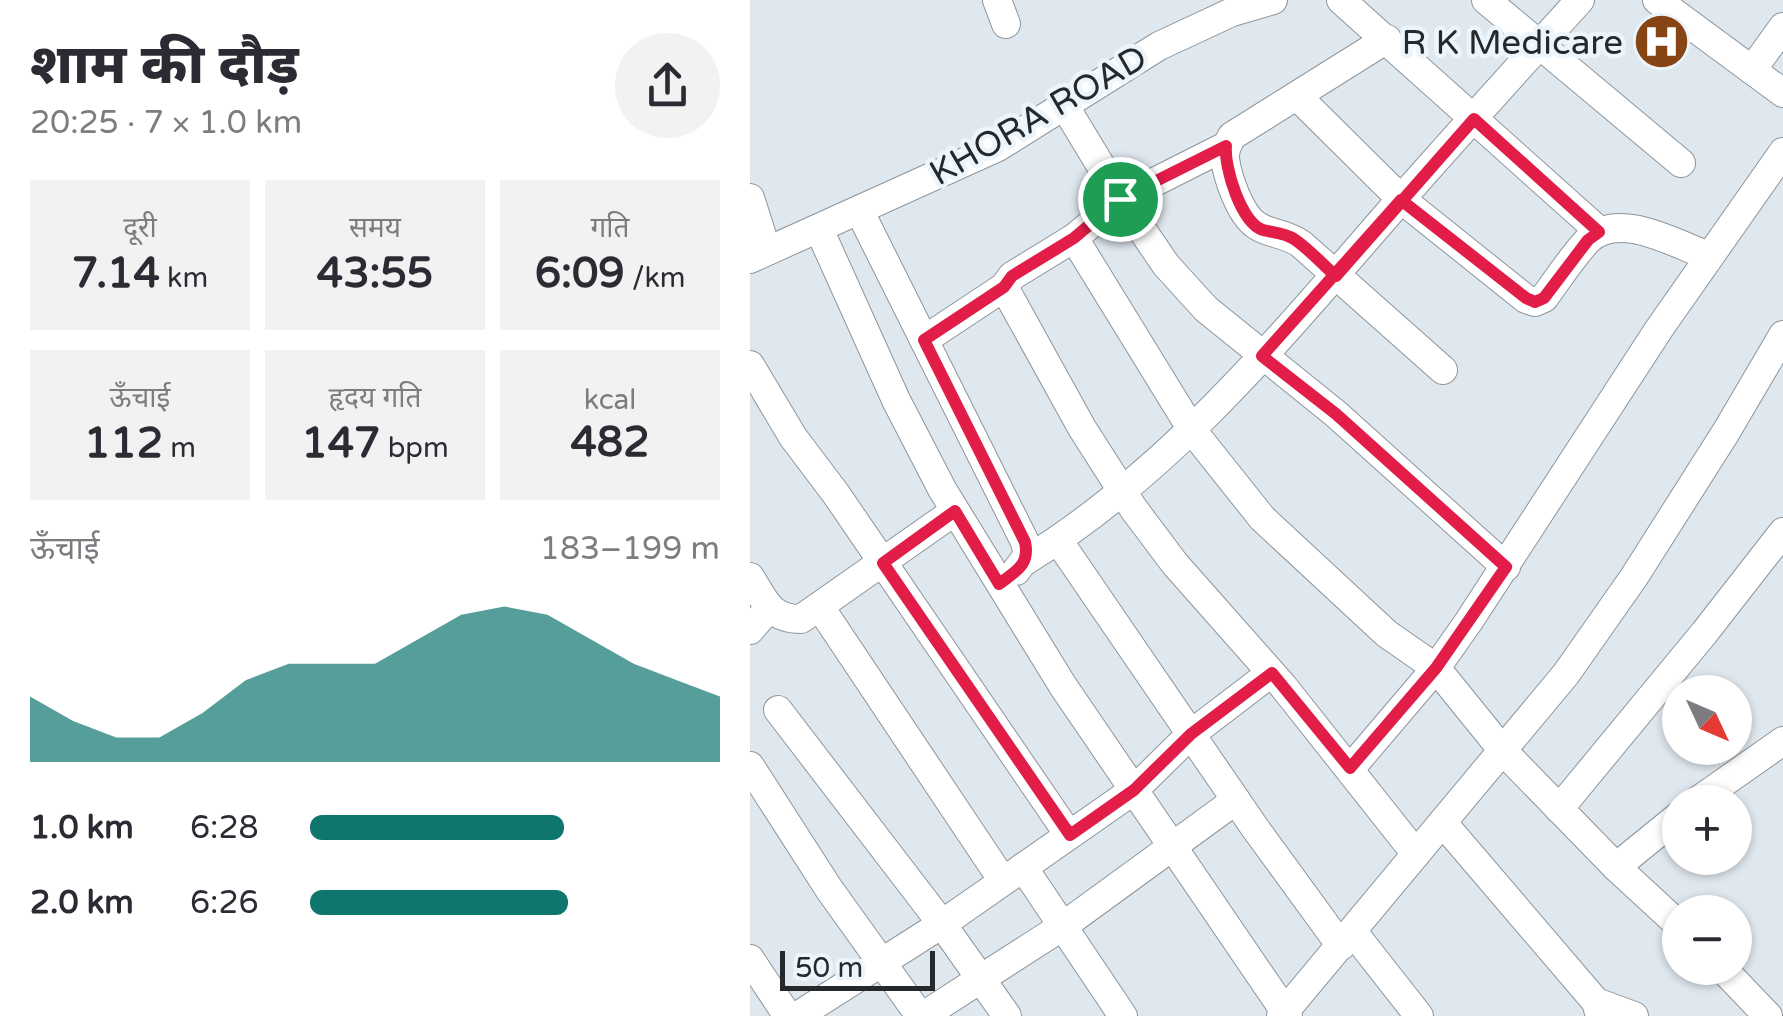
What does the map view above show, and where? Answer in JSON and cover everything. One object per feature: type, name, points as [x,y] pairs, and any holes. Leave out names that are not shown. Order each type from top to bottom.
[{"type":"street","name":"KHORA ROAD","points":[[758,255],[998,146],[1159,46],[1232,12],[1273,0]]},
{"type":"street","points":[[1341,0],[1599,232]]},
{"type":"street","points":[[1486,0],[1680,163]]},
{"type":"street","points":[[1025,560],[1123,492],[1192,430],[1336,276],[1580,0]]},
{"type":"street","points":[[1657,0],[1783,93]]},
{"type":"street","points":[[1752,70],[1783,27]]},
{"type":"street","points":[[1388,39],[1232,136],[1225,158],[1243,211],[1252,224],[1288,235],[1444,370]]},
{"type":"street","points":[[1296,96],[1401,200],[1535,302],[1544,298],[1588,240],[1599,232],[1627,227],[1708,256]]},
{"type":"street","points":[[1064,105],[1120,199],[1166,265],[1206,309],[1336,414],[1506,567]]},
{"type":"street","points":[[924,340],[1004,287],[1012,276],[1074,238],[1120,199],[1226,146]]},
{"type":"street","points":[[1350,768],[1436,668],[1708,256],[1783,152]]},
{"type":"street","points":[[750,198],[758,255]]},
{"type":"street","points":[[859,210],[1025,542],[1028,556],[1022,567],[999,584]]},
{"type":"street","points":[[819,229],[896,400],[955,511],[1063,686],[1285,1015],[1566,674],[1634,576],[1783,335]]},
{"type":"street","points":[[1074,238],[1192,430],[1262,518],[1387,634],[1436,668],[1504,752],[1662,909]]},
{"type":"street","points":[[1004,287],[1082,428],[1174,564],[1272,673],[1416,854]]},
{"type":"street","points":[[750,365],[793,437],[1070,835]]},
{"type":"street","points":[[750,577],[769,608],[784,619],[802,619],[955,511]]},
{"type":"street","points":[[1560,809],[1783,532]]},
{"type":"street","points":[[1058,540],[1236,800],[1348,939],[1419,1016]]},
{"type":"street","points":[[820,607],[1013,874],[1063,926],[1123,1016]]},
{"type":"street","points":[[750,630],[769,608]]},
{"type":"street","points":[[750,959],[759,994],[787,1015],[799,1015],[942,924],[1134,790],[1191,734],[1272,673]]},
{"type":"street","points":[[778,710],[942,924],[1007,1016]]},
{"type":"street","points":[[1720,785],[1783,740]]},
{"type":"street","points":[[750,766],[880,963],[922,1016],[1063,926],[1236,800]]},
{"type":"street","points":[[1443,823],[1598,1009],[1634,1016]]},
{"type":"street","points":[[1616,867],[1662,829]]},
{"type":"street","points":[[1738,985],[1768,1016]]},
{"type":"place","name":"R K Medicare","points":[[1662,42]]},
{"type":"route","points":[[1120,199],[1074,238],[1012,276],[1004,287],[924,340],[1025,542],[1028,556],[1022,567],[999,584],[955,511],[883,563],[1070,835],[1134,790],[1191,734],[1272,673],[1350,768],[1436,668],[1506,567],[1336,414],[1262,356],[1336,276],[1401,200],[1535,302],[1544,298],[1588,240],[1599,232],[1474,119],[1401,200],[1336,276],[1288,235],[1252,224],[1243,211],[1225,158],[1226,146],[1120,199]]}]
